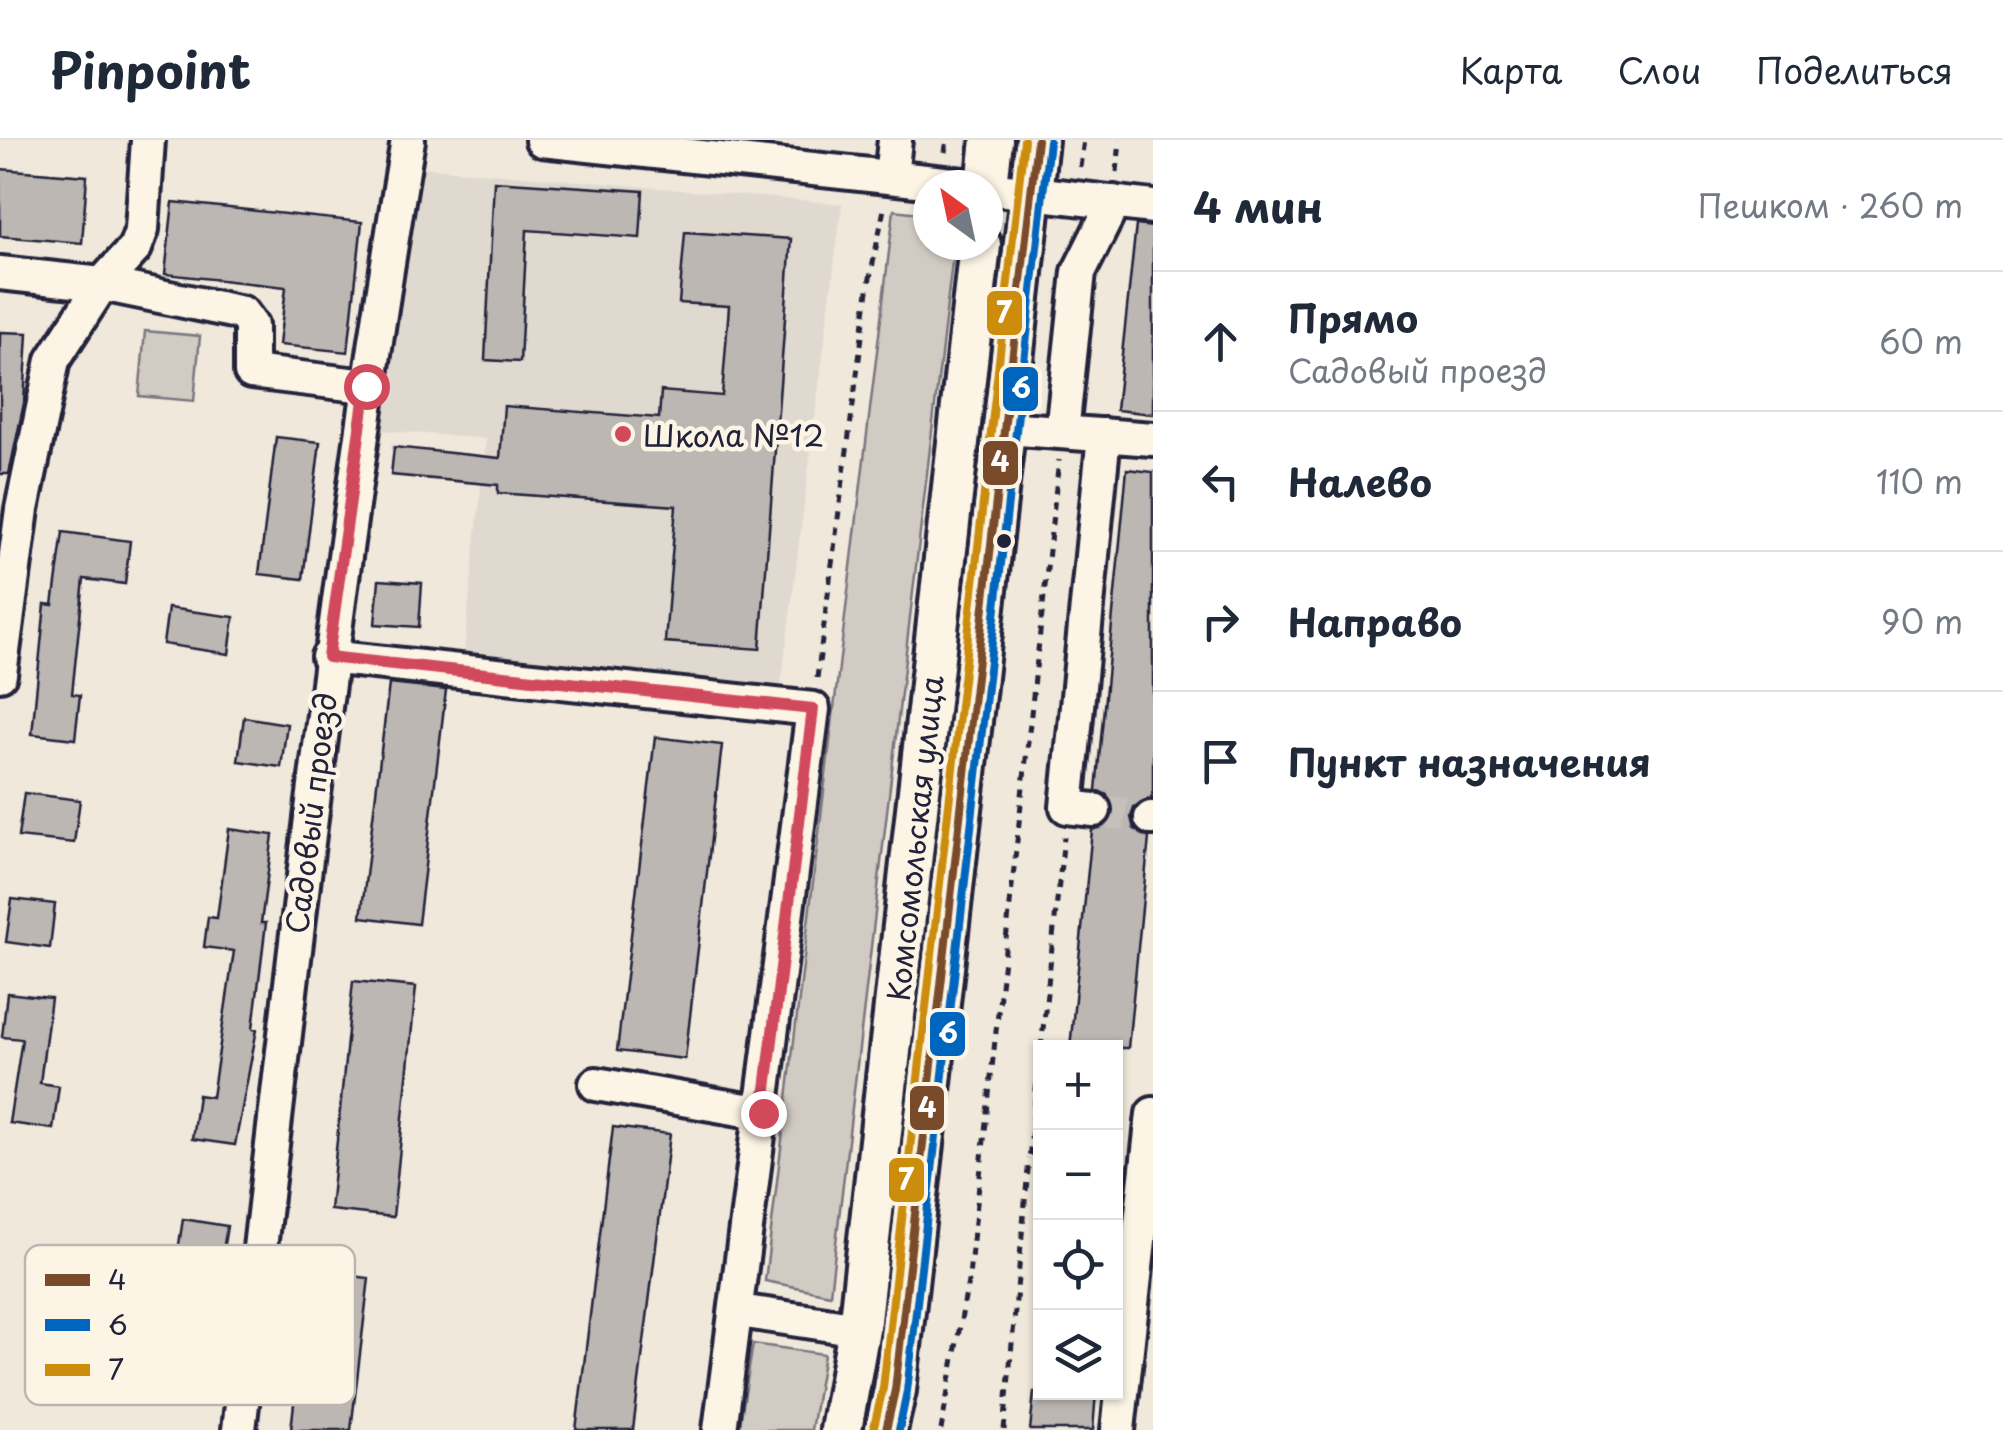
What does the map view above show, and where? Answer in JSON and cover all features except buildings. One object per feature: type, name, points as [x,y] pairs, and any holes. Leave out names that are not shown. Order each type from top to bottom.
[{"type":"main road","points":[[989,170],[992,140]]},
{"type":"main road","name":"Комсомольская улица","points":[[886,1430],[895,1390],[1037,140]]},
{"type":"main road","name":"Комсомольская улица","points":[[842,1430],[858,1330],[978,260]]},
{"type":"street","points":[[0,674],[11,508],[52,360],[102,284],[135,248],[142,230],[148,140]]},
{"type":"street","name":"Садовый проезд","points":[[260,1245],[328,657],[366,386],[408,140]]},
{"type":"street","points":[[542,140],[913,179]]},
{"type":"street","points":[[891,176],[895,140]]},
{"type":"street","points":[[1003,188],[1153,207]]},
{"type":"street","points":[[1062,432],[1079,272],[1114,202]]},
{"type":"street","points":[[0,273],[102,284],[242,313],[252,325],[251,372],[366,386]]},
{"type":"street","points":[[1004,428],[1153,439]]},
{"type":"street","points":[[1080,808],[1104,435]]},
{"type":"street","points":[[328,657],[813,709],[739,1311],[720,1430]]},
{"type":"street","points":[[596,1084],[763,1113]]},
{"type":"street","points":[[1118,1430],[1153,1114]]},
{"type":"street","points":[[739,1311],[858,1330]]},
{"type":"street","name":"Садовый проезд","points":[[239,1430],[242,1405]]},
{"type":"path","points":[[813,709],[869,283],[891,176]]},
{"type":"path","points":[[941,1430],[969,1276],[1062,432]]},
{"type":"path","points":[[1043,1040],[1080,808]]},
{"type":"path","points":[[1004,1430],[1033,1123]]},
{"type":"path","points":[[1029,1159],[1033,1159]]},
{"type":"shaded area","name":"Школа №12","points":[[420,167],[842,204],[780,694],[463,661],[486,439],[379,430]]},
{"type":"shaded area","points":[[894,210],[913,212],[913,260],[952,260],[830,1294],[765,1281]]},
{"type":"shaded area","points":[[145,331],[200,336],[194,401],[139,396]]},
{"type":"shaded area","points":[[753,1344],[824,1354],[811,1430],[739,1430]]},
{"type":"tunnel","points":[[1094,810],[1151,818]]},
{"type":"transit line","name":"7","points":[[874,1427],[883,1388],[1024,140]]},
{"type":"transit line","name":"4","points":[[886,1430],[895,1390],[1037,140]]},
{"type":"transit line","name":"6","points":[[899,1430],[907,1391],[1049,141]]},
{"type":"place","name":"Школа №12","points":[[623,434]]},
{"type":"route","points":[[366,386],[328,657],[813,709],[763,1113]]}]
